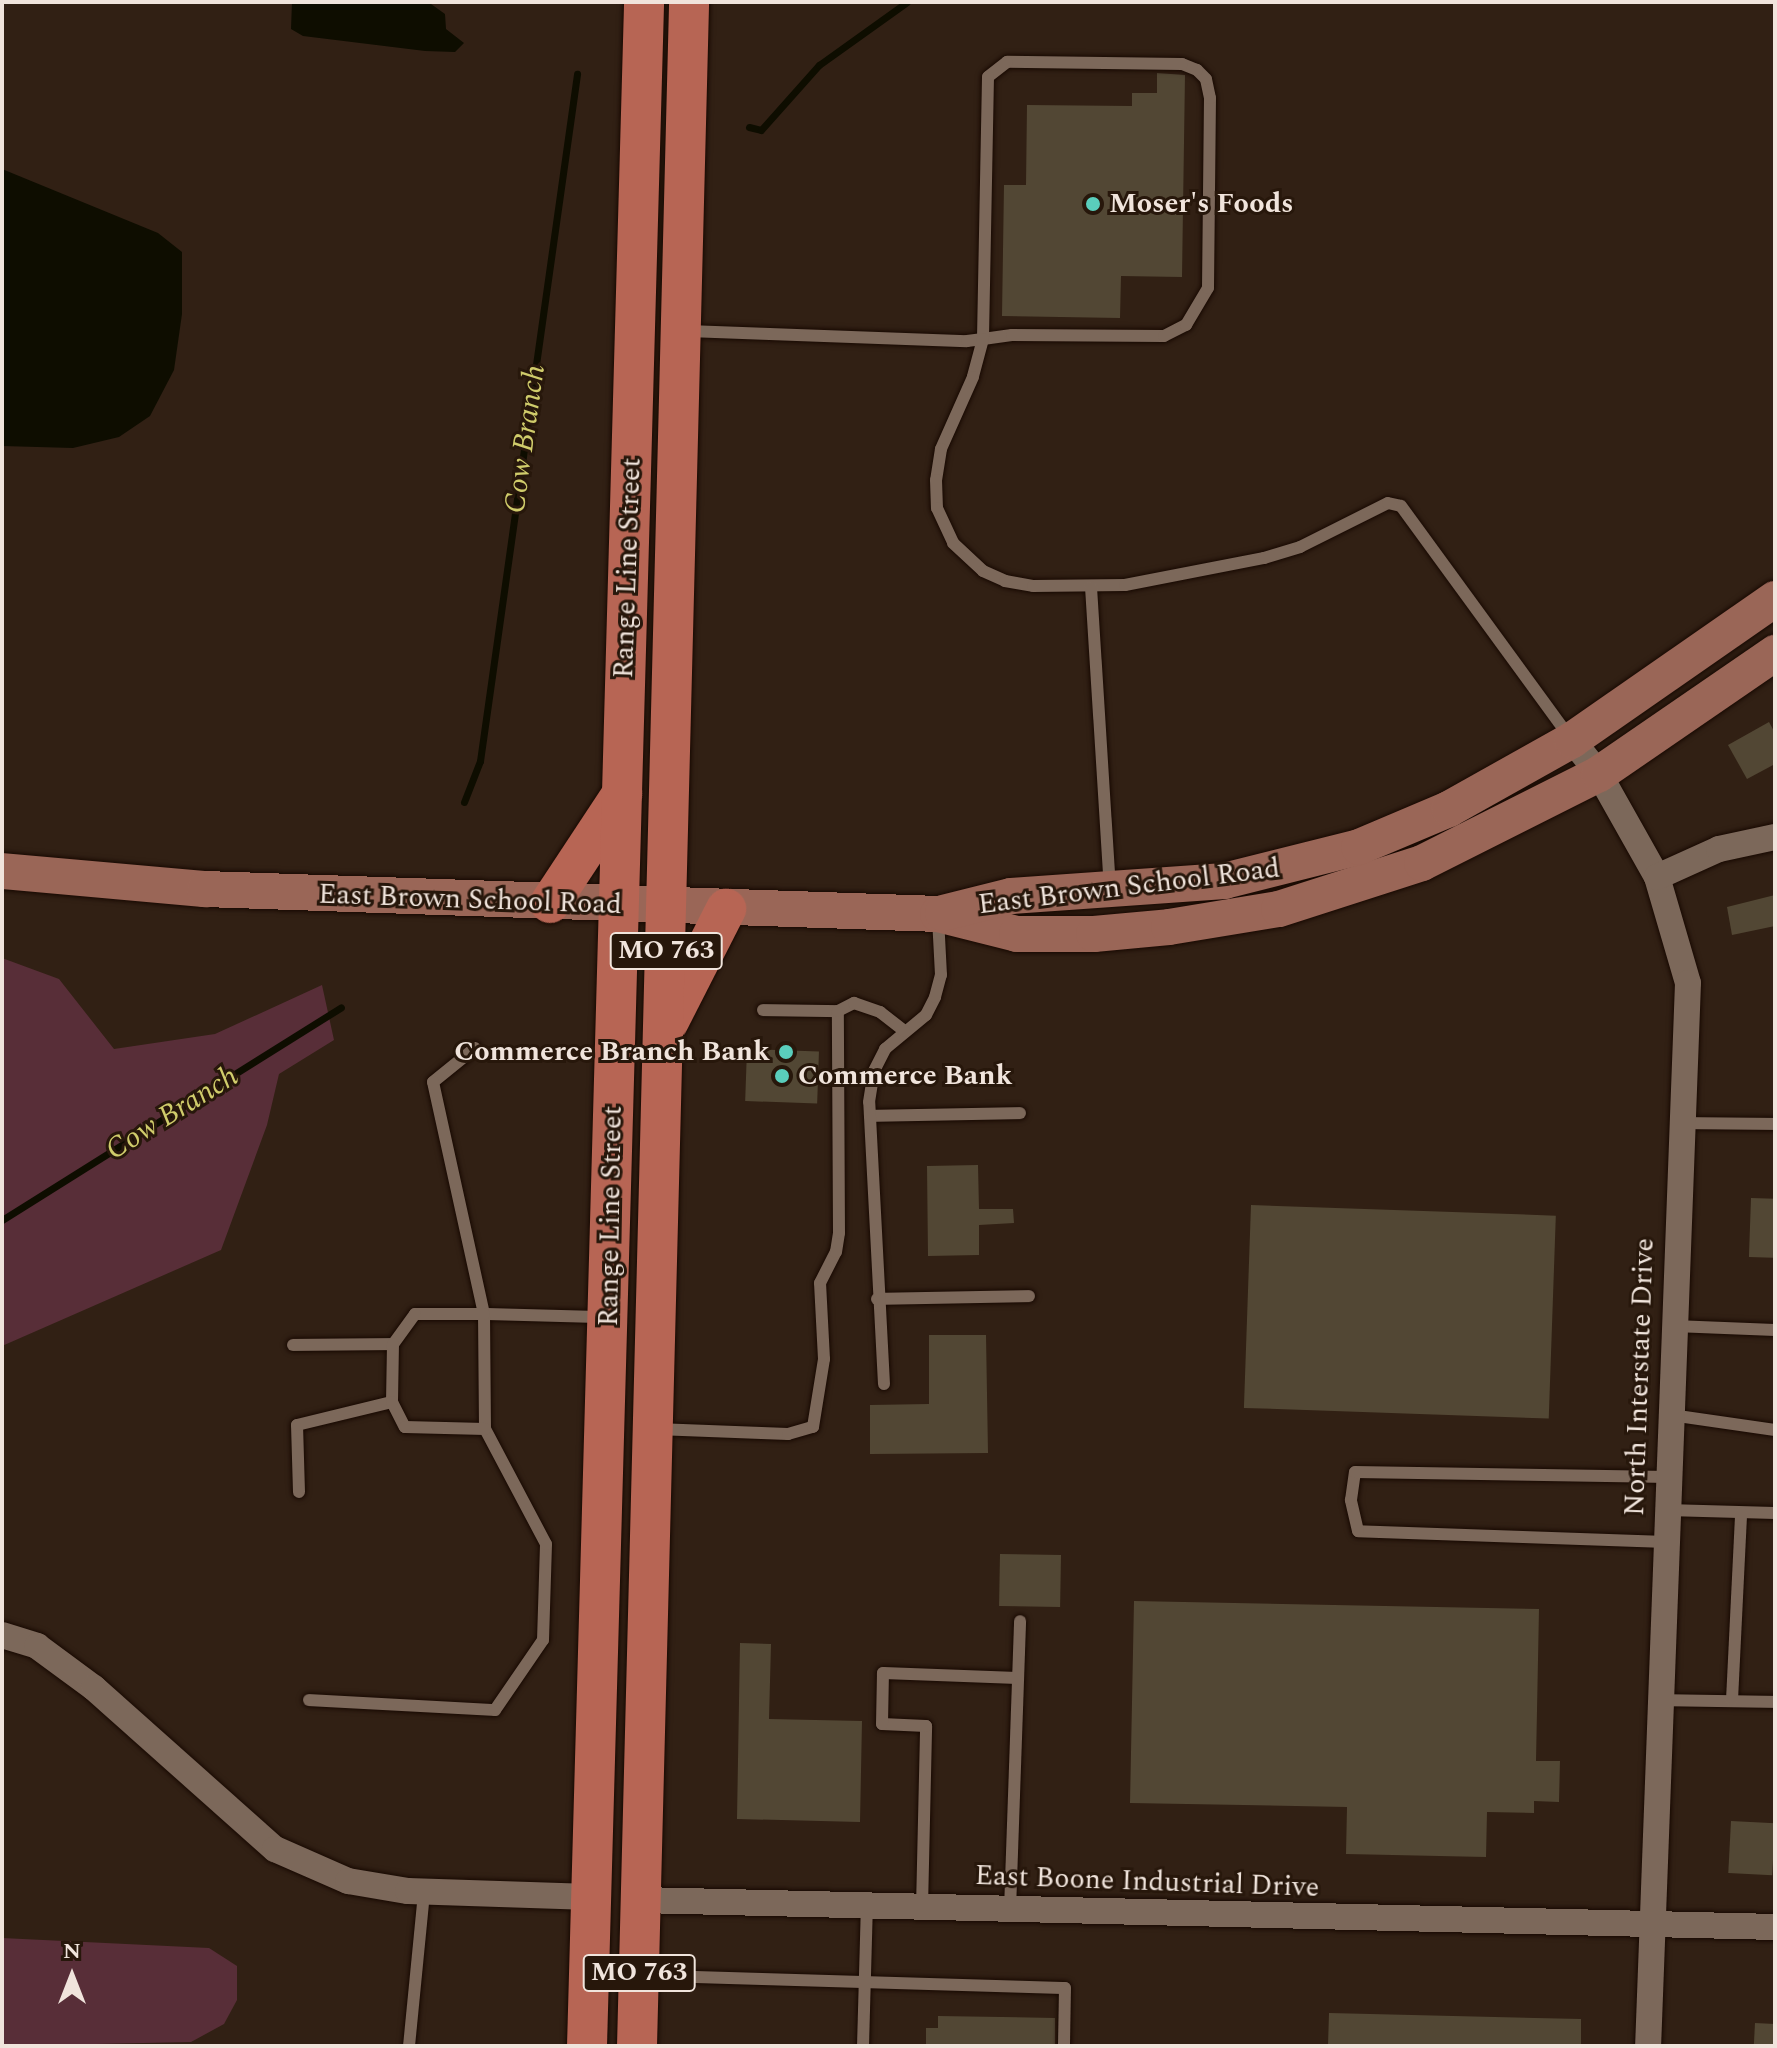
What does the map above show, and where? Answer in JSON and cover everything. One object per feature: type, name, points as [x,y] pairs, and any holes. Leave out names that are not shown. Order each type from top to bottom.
[{"type":"main road","name":"Range Line Street","points":[[587,2046],[644,2]]},
{"type":"main road","name":"Range Line Street","points":[[636,2046],[689,2]]},
{"type":"main road","points":[[638,195],[660,316],[664,327],[681,331]]},
{"type":"main road","name":"East Brown School Road","points":[[938,914],[1011,896],[1111,892],[1224,881],[1359,847],[1449,809],[1572,740],[1775,599]]},
{"type":"main road","name":"East Brown School Road","points":[[2,871],[205,889],[667,908],[938,914],[1017,934],[1094,934],[1279,909],[1422,863],[1599,774],[1775,653]]},
{"type":"main road","points":[[550,903],[622,794]]},
{"type":"main road","points":[[664,1032],[726,909]]},
{"type":"main road","points":[[597,1686],[621,1877],[630,1894],[640,1900]]},
{"type":"main road","points":[[591,1897],[611,1934],[636,2046]]},
{"type":"street","name":"North Interstate Drive","points":[[1572,740],[1599,774],[1657,877],[1688,983],[1648,2046]]},
{"type":"street","points":[[1657,877],[1719,849],[1775,837]]},
{"type":"street","points":[[2,1635],[37,1646],[94,1688],[275,1849],[348,1881],[424,1892],[591,1897]]},
{"type":"street","name":"East Boone Industrial Drive","points":[[640,1900],[1651,1928],[1775,1927]]},
{"type":"lane","points":[[681,331],[983,339],[1164,336],[1186,325],[1208,288],[1210,98],[1206,79],[1197,70],[1182,64],[998,64],[988,77],[983,339],[973,377],[941,449],[937,508],[945,527],[968,559],[1005,581],[1091,587],[1167,581],[1222,569],[1300,547],[1388,503],[1401,506],[1418,523],[1572,740]]},
{"type":"lane","points":[[1091,587],[1111,892]]},
{"type":"lane","points":[[884,1384],[877,1299],[870,1116],[874,1071],[885,1049],[926,1015],[935,997],[941,975],[938,914]]},
{"type":"lane","points":[[763,1010],[838,1011],[854,1003],[880,1012],[904,1031]]},
{"type":"lane","points":[[653,1428],[788,1434],[813,1427],[824,1359],[820,1283],[836,1252],[839,1233],[838,1011]]},
{"type":"lane","points":[[309,1700],[495,1710],[543,1640],[546,1544],[485,1429],[484,1314],[433,1082],[475,1048]]},
{"type":"lane","points":[[870,1116],[1020,1113]]},
{"type":"lane","points":[[1682,1123],[1775,1124]]},
{"type":"lane","points":[[877,1299],[1029,1296]]},
{"type":"lane","points":[[485,1429],[405,1427],[392,1402],[393,1344],[415,1314],[608,1318]]},
{"type":"lane","points":[[1674,1326],[1775,1330]]},
{"type":"lane","points":[[293,1345],[393,1344]]},
{"type":"lane","points":[[299,1492],[297,1425],[392,1402]]},
{"type":"lane","points":[[1671,1415],[1775,1430]]},
{"type":"lane","points":[[1666,1542],[1358,1531],[1351,1500],[1355,1472],[1669,1477]]},
{"type":"lane","points":[[1667,1510],[1775,1513]]},
{"type":"lane","points":[[1732,1700],[1741,1513]]},
{"type":"lane","points":[[1010,1910],[1020,1621]]},
{"type":"lane","points":[[922,1908],[926,1726],[882,1724],[883,1673],[1018,1678]]},
{"type":"lane","points":[[1660,1700],[1775,1702]]},
{"type":"lane","points":[[409,2046],[424,1892]]},
{"type":"lane","points":[[863,2046],[867,1907]]},
{"type":"lane","points":[[693,1977],[864,1985],[1065,1988],[1064,2046]]},
{"type":"shaded area","points":[[292,2],[431,4],[445,14],[446,29],[464,43],[455,52],[425,51],[303,36],[291,29]]},
{"type":"shaded area","points":[[2,169],[158,233],[182,252],[182,314],[174,370],[150,416],[119,437],[73,448],[2,446]]},
{"type":"shaded area","points":[[2,958],[59,979],[114,1049],[215,1034],[322,985],[334,1040],[279,1074],[267,1125],[221,1250],[2,1346]]},
{"type":"shaded area","points":[[2,1938],[209,1948],[237,1966],[237,2000],[224,2024],[191,2042],[2,2046]]},
{"type":"building","name":"Moser's Foods","points":[[1157,73],[1185,75],[1182,277],[1121,276],[1120,318],[1002,316],[1004,185],[1026,185],[1027,105],[1132,106],[1132,93],[1157,93]]},
{"type":"building","points":[[1769,722],[1775,733],[1775,764],[1747,779],[1728,745]]},
{"type":"building","points":[[1775,895],[1775,926],[1732,935],[1727,907]]},
{"type":"building","name":"Commerce Bank","points":[[747,1049],[819,1052],[817,1103],[745,1101]]},
{"type":"building","points":[[978,1165],[979,1209],[1013,1209],[1014,1223],[979,1225],[979,1255],[928,1256],[927,1166]]},
{"type":"building","points":[[1751,1198],[1775,1199],[1773,1258],[1749,1257]]},
{"type":"building","points":[[1251,1205],[1556,1216],[1549,1419],[1244,1408]]},
{"type":"building","points":[[929,1335],[986,1335],[988,1453],[870,1454],[870,1405],[929,1404]]},
{"type":"building","points":[[1000,1554],[1061,1555],[1060,1607],[999,1606]]},
{"type":"building","points":[[1134,1601],[1539,1609],[1536,1761],[1560,1761],[1559,1802],[1534,1801],[1534,1813],[1487,1812],[1486,1857],[1346,1854],[1347,1807],[1130,1803]]},
{"type":"building","points":[[740,1643],[771,1644],[769,1719],[862,1721],[860,1822],[737,1819]]},
{"type":"building","points":[[1731,1821],[1775,1823],[1772,1875],[1728,1873]]},
{"type":"building","points":[[1329,2013],[1581,2019],[1581,2046],[1328,2046]]},
{"type":"building","points":[[938,2016],[1055,2018],[1055,2046],[926,2046],[926,2028],[938,2028]]},
{"type":"building","points":[[1755,2023],[1775,2024],[1774,2046],[1754,2046]]},
{"type":"waterway","name":"Cow Branch","points":[[749,127],[761,130],[819,65],[907,2]]},
{"type":"waterway","name":"Cow Branch","points":[[464,802],[480,761],[577,74]]},
{"type":"waterway","name":"Cow Branch","points":[[2,1220],[341,1007]]},
{"type":"place","name":"Moser's Foods","points":[[1093,204]]},
{"type":"place","name":"Commerce Branch Bank","points":[[786,1052]]},
{"type":"place","name":"Commerce Bank","points":[[782,1076]]}]
